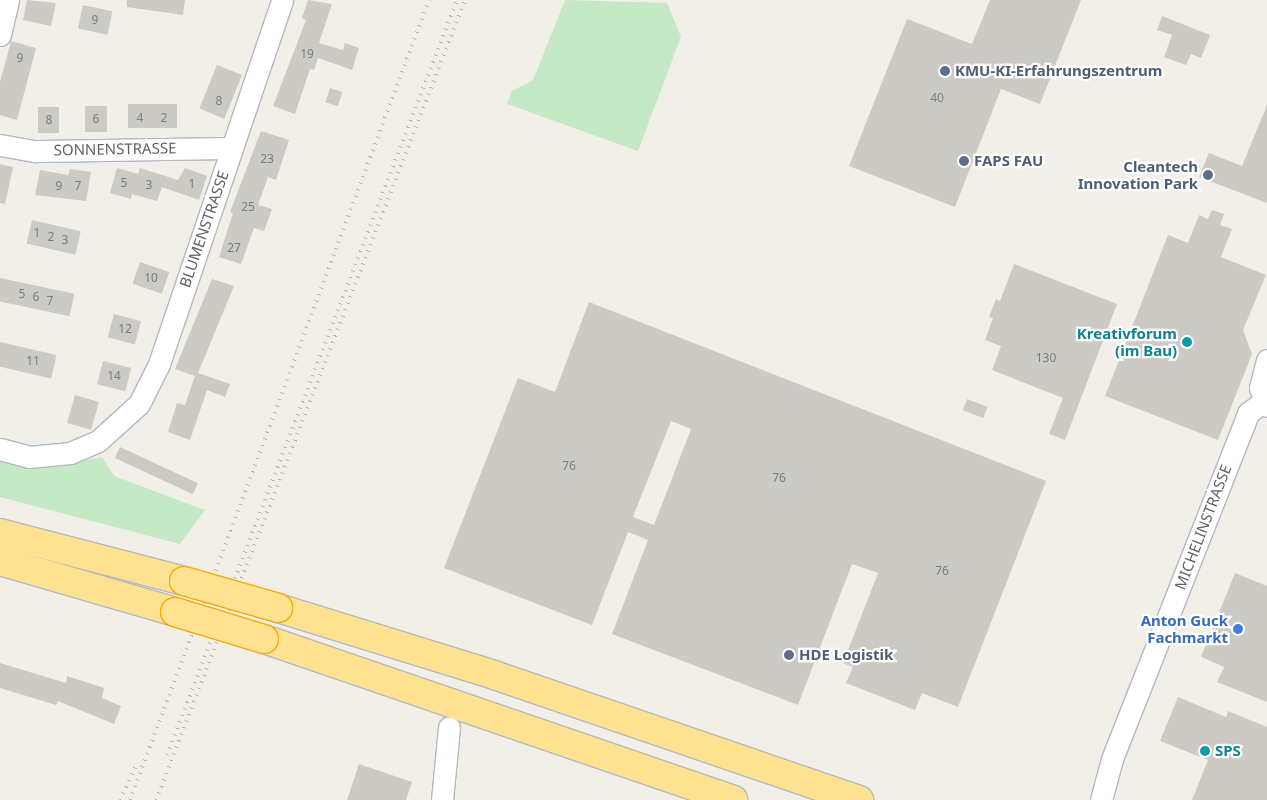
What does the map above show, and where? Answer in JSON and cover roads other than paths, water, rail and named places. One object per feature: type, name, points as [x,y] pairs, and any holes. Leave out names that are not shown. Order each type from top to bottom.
[{"type":"highway","points":[[0,533],[184,581],[444,658],[859,800]]},
{"type":"highway","points":[[0,561],[264,639],[481,711],[733,800]]},
{"type":"street","points":[[0,35],[8,0]]},
{"type":"street","name":"BLUMENSTRASSE","points":[[0,449],[16,455],[45,458],[98,442],[126,419],[150,385],[282,0]]},
{"type":"street","name":"SONNENSTRASSE","points":[[0,145],[35,151],[232,148]]},
{"type":"street","name":"MICHELINSTRASSE","points":[[1101,800],[1112,759],[1248,413],[1265,404],[1260,388],[1267,360]]},
{"type":"street","points":[[442,800],[449,727]]},
{"type":"railway","points":[[130,800],[429,0]]},
{"type":"railway","points":[[167,755],[457,0]]},
{"type":"railway","points":[[156,800],[465,0]]},
{"type":"railway","points":[[120,800],[136,765]]},
{"type":"place","name":"KMU-KI-Erfahrungszentrum","points":[[945,71]]},
{"type":"place","name":"FAPS FAU","points":[[964,161]]},
{"type":"place","name":"Cleantech Innovation Park","points":[[1208,175]]},
{"type":"place","name":"Kreativforum (im Bau)","points":[[1187,342]]},
{"type":"place","name":"Anton Guck Fachmarkt","points":[[1238,629]]},
{"type":"place","name":"HDE Logistik","points":[[789,655]]},
{"type":"place","name":"SPS","points":[[1205,751]]}]
